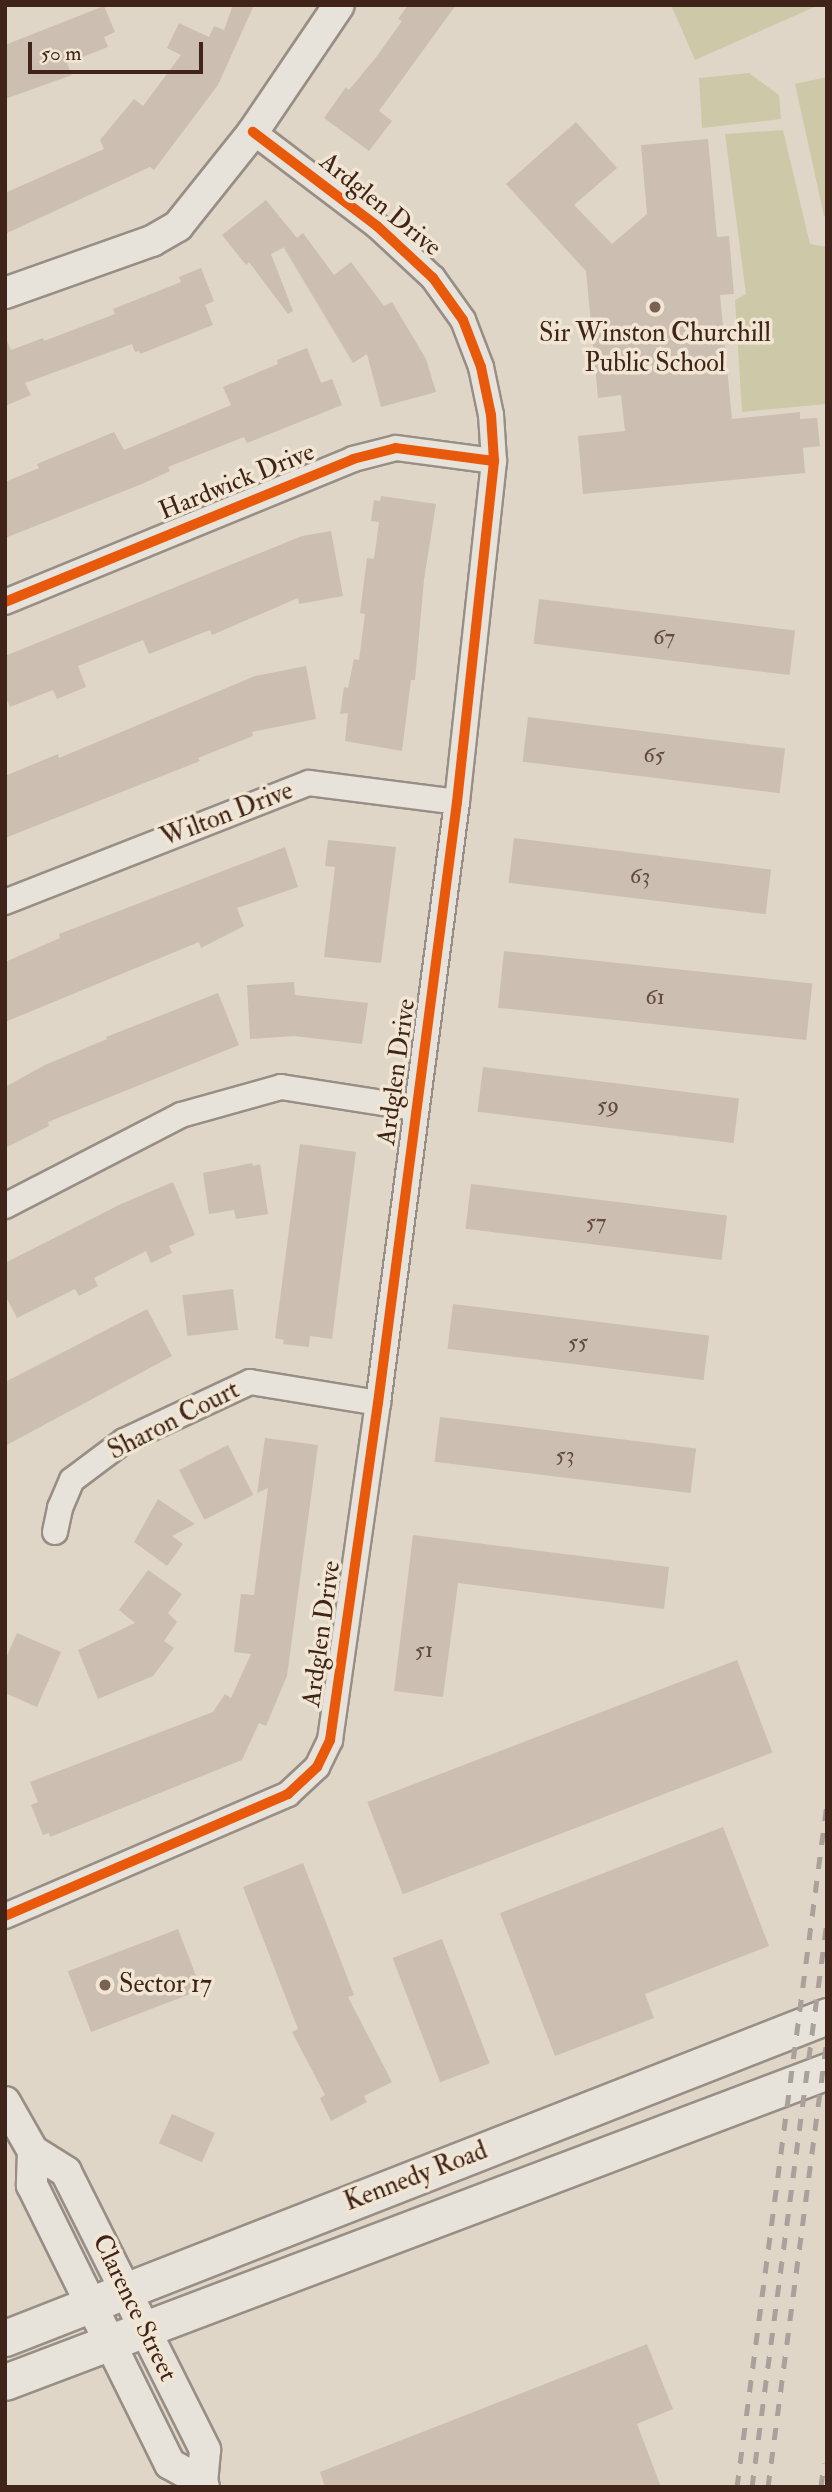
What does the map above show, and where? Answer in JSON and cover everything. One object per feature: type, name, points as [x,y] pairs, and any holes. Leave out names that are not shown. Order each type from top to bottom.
[{"type":"main road","name":"Kennedy Road","points":[[5,2338],[827,2016]]},
{"type":"main road","name":"Kennedy Road","points":[[5,2382],[827,2071]]},
{"type":"street","points":[[5,293],[152,241],[178,226],[253,132],[339,5]]},
{"type":"street","name":"Ardglen Drive","points":[[5,1916],[288,1794],[317,1767],[330,1740],[378,1403],[457,802],[494,461],[491,415],[481,367],[463,320],[433,278],[377,226],[253,132]]},
{"type":"street","name":"Hardwick Drive","points":[[5,602],[353,459],[396,448],[494,461]]},
{"type":"street","name":"Wilton Drive","points":[[5,902],[309,783],[457,802]]},
{"type":"street","points":[[5,1206],[181,1115],[281,1087],[415,1108]]},
{"type":"street","name":"Sharon Court","points":[[55,1532],[60,1508],[72,1480],[124,1441],[250,1382],[378,1403]]},
{"type":"street","name":"Clarence Street","points":[[5,2102],[33,2151],[66,2172],[205,2450],[203,2484],[170,2464],[32,2185],[33,2151]]},
{"type":"shaded area","points":[[671,5],[819,5],[695,60]]},
{"type":"shaded area","points":[[749,73],[779,95],[781,119],[702,128],[699,78]]},
{"type":"shaded area","points":[[827,77],[827,216],[824,216],[795,84]]},
{"type":"shaded area","points":[[783,130],[810,244],[827,247],[827,404],[742,412],[735,300],[746,294],[725,134]]},
{"type":"building","points":[[233,5],[254,5],[218,85],[154,170],[150,167],[5,234],[5,193],[104,149],[100,140],[134,99],[143,106],[181,55],[167,48],[179,23],[209,37],[214,26],[224,30]]},
{"type":"building","points":[[408,5],[456,5],[379,111],[392,121],[369,151],[324,118],[346,87],[349,90],[377,56],[402,21],[398,19]]},
{"type":"building","points":[[104,6],[115,32],[104,37],[108,47],[67,63],[72,75],[5,99],[5,45]]},
{"type":"building","points":[[576,122],[617,168],[574,205],[612,244],[647,214],[641,145],[708,139],[717,237],[729,236],[734,294],[720,295],[732,419],[800,412],[800,419],[817,418],[820,446],[803,448],[805,473],[583,494],[578,436],[625,431],[621,395],[598,398],[586,271],[506,184]]},
{"type":"building","points":[[266,200],[297,238],[303,233],[334,275],[351,262],[384,306],[392,302],[426,359],[436,392],[381,407],[367,354],[353,363],[284,248],[287,246],[271,254],[293,311],[288,314],[249,262],[246,265],[222,235]]},
{"type":"building","points":[[201,268],[214,301],[205,305],[213,325],[140,354],[139,351],[135,352],[132,344],[25,383],[31,395],[5,406],[5,336],[11,350],[43,338],[44,341],[115,314],[113,309],[181,282],[179,277]]},
{"type":"building","points":[[307,348],[321,383],[332,379],[342,405],[247,443],[244,437],[168,467],[170,471],[142,484],[5,538],[5,482],[39,468],[37,464],[114,432],[124,450],[231,405],[223,387],[278,364],[277,360]]},
{"type":"building","points":[[381,496],[436,504],[424,580],[415,680],[411,680],[402,751],[345,741],[348,713],[340,714],[344,687],[348,688],[354,659],[359,660],[365,614],[360,613],[367,558],[374,559],[379,522],[371,521],[374,500],[380,501]]},
{"type":"building","points":[[331,531],[343,596],[299,604],[298,598],[212,635],[210,630],[149,654],[143,640],[78,666],[86,687],[57,699],[53,690],[10,707],[5,695],[5,656],[302,536]]},
{"type":"building","points":[[539,599],[795,630],[790,675],[534,644]]},
{"type":"building","points":[[306,666],[316,719],[252,732],[253,736],[198,758],[200,761],[5,838],[5,776],[58,754],[59,758],[255,676]]},
{"type":"building","points":[[528,717],[785,749],[780,793],[523,762]]},
{"type":"building","points":[[514,838],[771,870],[766,914],[509,883]]},
{"type":"building","points":[[328,840],[396,847],[381,963],[324,957],[335,867],[325,866]]},
{"type":"building","points":[[285,847],[298,887],[237,908],[244,926],[201,948],[199,942],[5,1022],[5,962],[60,938],[59,934]]},
{"type":"building","points":[[504,951],[812,983],[806,1040],[498,1008]]},
{"type":"building","points":[[294,982],[295,995],[368,1003],[362,1044],[294,1036],[250,1039],[247,985]]},
{"type":"building","points":[[218,993],[239,1045],[48,1122],[49,1126],[5,1148],[5,1087],[45,1065],[107,1039],[106,1037]]},
{"type":"building","points":[[483,1067],[739,1098],[734,1143],[478,1112]]},
{"type":"building","points":[[300,1144],[356,1152],[332,1339],[310,1336],[309,1347],[283,1344],[284,1340],[275,1338]]},
{"type":"building","points":[[252,1163],[253,1166],[260,1164],[268,1214],[236,1219],[234,1210],[209,1214],[203,1173]]},
{"type":"building","points":[[173,1182],[195,1235],[169,1246],[172,1253],[151,1263],[146,1251],[94,1278],[98,1286],[79,1296],[75,1289],[17,1318],[5,1295],[5,1263],[121,1204]]},
{"type":"building","points":[[471,1184],[727,1215],[722,1260],[466,1229]]},
{"type":"building","points":[[233,1289],[238,1330],[187,1336],[182,1295]]},
{"type":"building","points":[[453,1304],[709,1335],[704,1380],[448,1349]]},
{"type":"building","points":[[147,1309],[172,1356],[5,1446],[5,1382]]},
{"type":"building","points":[[440,1417],[696,1448],[691,1493],[435,1462]]},
{"type":"building","points":[[265,1438],[318,1445],[287,1676],[266,1726],[259,1723],[242,1760],[50,1837],[49,1833],[43,1835],[31,1805],[38,1802],[30,1782],[213,1712],[225,1694],[231,1698],[251,1654],[234,1652],[241,1594],[254,1595],[268,1488],[257,1493]]},
{"type":"building","points":[[228,1445],[253,1495],[204,1520],[179,1470]]},
{"type":"building","points":[[158,1499],[195,1524],[172,1536],[183,1544],[167,1566],[134,1542]]},
{"type":"building","points":[[413,1535],[669,1567],[664,1609],[458,1583],[443,1697],[394,1691]]},
{"type":"building","points":[[148,1570],[182,1594],[168,1613],[177,1622],[164,1641],[174,1648],[153,1676],[98,1699],[78,1650],[135,1623],[119,1610]]},
{"type":"building","points":[[17,1633],[61,1652],[37,1707],[5,1693],[5,1660]]},
{"type":"building","points":[[737,1660],[772,1752],[403,1894],[367,1802]]},
{"type":"building","points":[[723,1827],[769,1946],[645,1994],[654,2018],[555,2056],[500,1913]]},
{"type":"building","points":[[303,1863],[354,1995],[348,1997],[392,2082],[364,2096],[367,2102],[331,2121],[320,2098],[325,2095],[292,2032],[298,2029],[243,1887]]},
{"type":"building","points":[[178,1929],[201,1990],[91,2032],[68,1971]]},
{"type":"building","points":[[442,1939],[490,2063],[440,2082],[393,1958]]},
{"type":"building","points":[[172,2114],[215,2133],[202,2162],[159,2143]]},
{"type":"building","points":[[647,2344],[673,2409],[637,2424],[661,2487],[325,2487],[320,2472]]},
{"type":"railway","points":[[737,2487],[827,1803]]},
{"type":"railway","points":[[752,2487],[827,1921]]},
{"type":"railway","points":[[768,2487],[827,2038]]},
{"type":"railway","points":[[821,2487],[824,2463]]},
{"type":"cycle path","points":[[5,1916],[288,1794],[317,1767],[330,1740],[378,1403],[457,802],[494,461],[491,415],[481,367],[463,320],[433,278],[377,226],[253,132]]},
{"type":"cycle path","points":[[5,602],[353,459],[396,448],[494,461]]},
{"type":"place","name":"Sir Winston Churchill Public School","points":[[655,307]]},
{"type":"place","name":"Sector 17","points":[[105,1985]]}]
